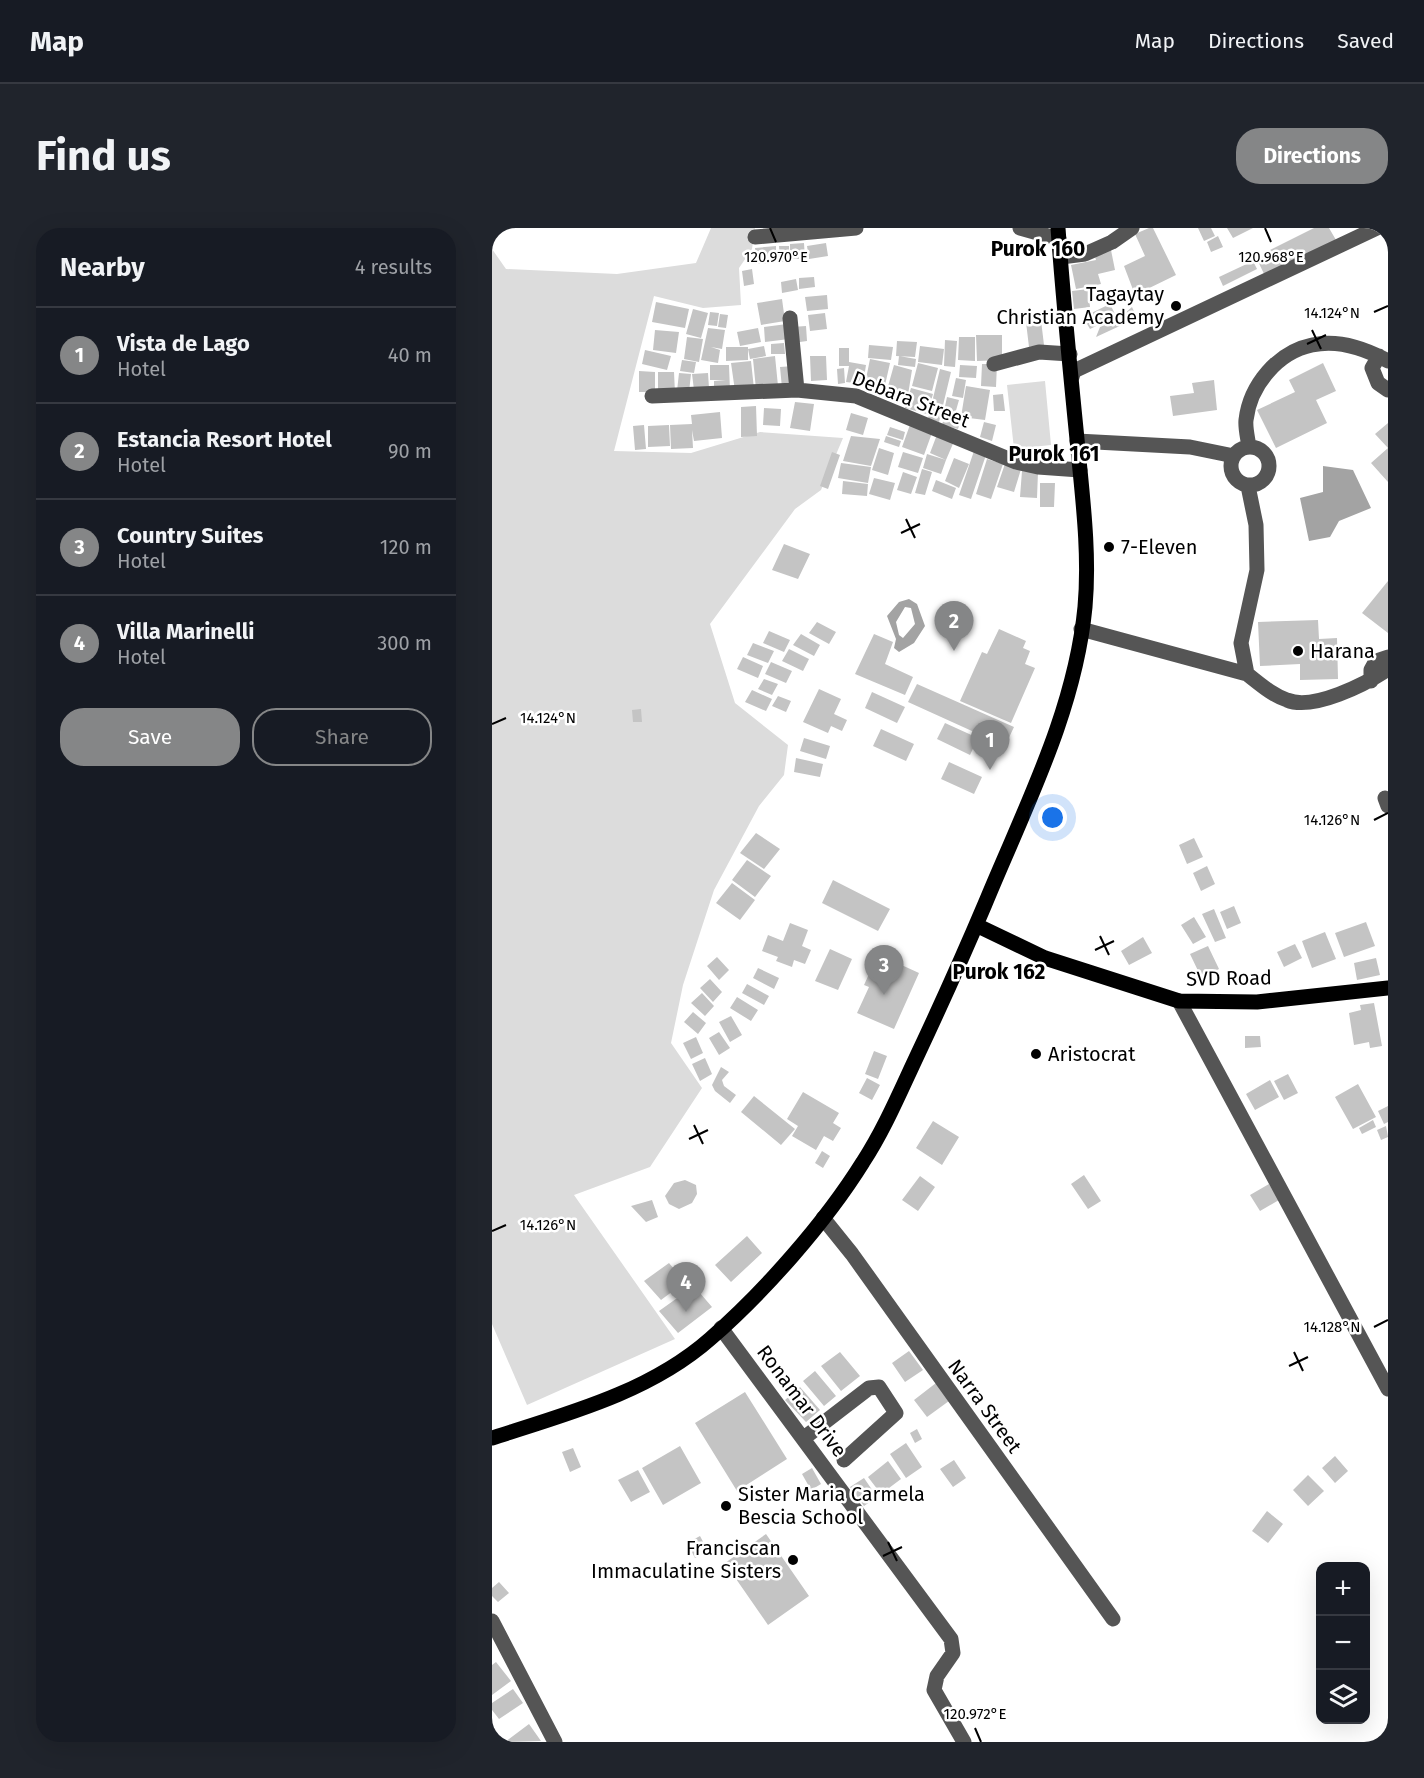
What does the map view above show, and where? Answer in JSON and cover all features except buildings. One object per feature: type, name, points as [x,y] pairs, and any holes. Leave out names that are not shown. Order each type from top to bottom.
[{"type":"main road","points":[[492,1438],[604,1401],[665,1370],[708,1341],[823,1218],[864,1161],[903,1086],[976,925],[1057,728],[1076,660],[1085,606],[1086,549],[1058,234]]},
{"type":"main road","name":"SVD Road","points":[[976,925],[1045,958],[1179,1001],[1257,1002],[1388,988]]},
{"type":"street","points":[[755,237],[806,230],[856,228]]},
{"type":"street","points":[[1020,228],[1058,234]]},
{"type":"street","points":[[1061,257],[1085,254],[1112,242],[1132,228]]},
{"type":"street","points":[[1072,377],[1074,371],[1377,228]]},
{"type":"street","points":[[790,318],[797,390]]},
{"type":"street","points":[[1249,447],[1245,420],[1258,382],[1280,360],[1312,345],[1343,345],[1383,358],[1372,368],[1378,383],[1388,390]]},
{"type":"street","points":[[994,364],[1039,352],[1070,354]]},
{"type":"street","name":"Debara Street","points":[[652,396],[797,390],[820,390],[856,396],[1016,462],[1038,467],[1080,470]]},
{"type":"street","points":[[1077,441],[1190,447],[1234,456]]},
{"type":"street","points":[[1249,447],[1261,450],[1269,467],[1265,478],[1248,486],[1242,484],[1233,475],[1231,462],[1243,448],[1249,447]]},
{"type":"street","points":[[1247,674],[1241,643],[1257,570],[1256,525],[1248,486]]},
{"type":"street","points":[[1081,629],[1247,674],[1270,692],[1298,703],[1347,693],[1388,669]]},
{"type":"street","points":[[1371,681],[1371,670],[1376,662],[1388,657]]},
{"type":"street","points":[[1179,1001],[1388,1389]]},
{"type":"street","name":"Narra Street","points":[[823,1218],[852,1254],[1113,1619]]},
{"type":"street","name":"Ronamar Drive","points":[[721,1328],[951,1639],[953,1653],[937,1676],[934,1690],[964,1742]]},
{"type":"street","points":[[804,1438],[869,1388],[879,1387],[896,1413],[844,1460]]},
{"type":"street","points":[[493,1627],[555,1742]]},
{"type":"shaded area","points":[[711,228],[755,228],[752,249],[739,268],[741,305],[703,308],[654,296],[614,451],[691,453],[760,432],[843,438],[821,490],[795,509],[710,624],[735,703],[788,745],[784,775],[759,806],[714,890],[683,985],[671,1043],[702,1088],[650,1167],[574,1195],[675,1339],[527,1405],[492,1324],[492,249],[506,269],[617,274],[696,263]]},
{"type":"shaded area","points":[[1045,381],[1051,445],[1014,449],[1007,385]]},
{"type":"shaded area","points":[[1323,466],[1353,470],[1371,508],[1339,521],[1330,537],[1309,541],[1300,498],[1323,492]]},
{"type":"shaded area","points":[[909,599],[917,604],[925,626],[914,643],[899,652],[894,648],[896,639],[887,616],[899,602]],"holes":[[[905,607],[911,608],[915,624],[903,638],[899,635],[896,622]]]},
{"type":"place","name":"Tagaytay Christian Academy","points":[[1176,306]]},
{"type":"place","name":"7-Eleven","points":[[1109,547]]},
{"type":"place","name":"Estancia Resort Hotel","points":[[954,651]]},
{"type":"place","name":"Harana","points":[[1298,651]]},
{"type":"place","name":"Vista de Lago","points":[[990,770]]},
{"type":"place","name":"Country Suites","points":[[884,995]]},
{"type":"place","name":"Aristocrat","points":[[1036,1054]]},
{"type":"place","name":"Villa Marinelli","points":[[686,1312]]},
{"type":"place","name":"Sister Maria Carmela Bescia School","points":[[726,1506]]},
{"type":"place","name":"Franciscan Immaculatine Sisters","points":[[793,1560]]},
{"type":"district","name":"Purok 160","points":[[1038,249]]},
{"type":"district","name":"Purok 161","points":[[1054,454]]},
{"type":"district","name":"Purok 162","points":[[999,972]]}]
